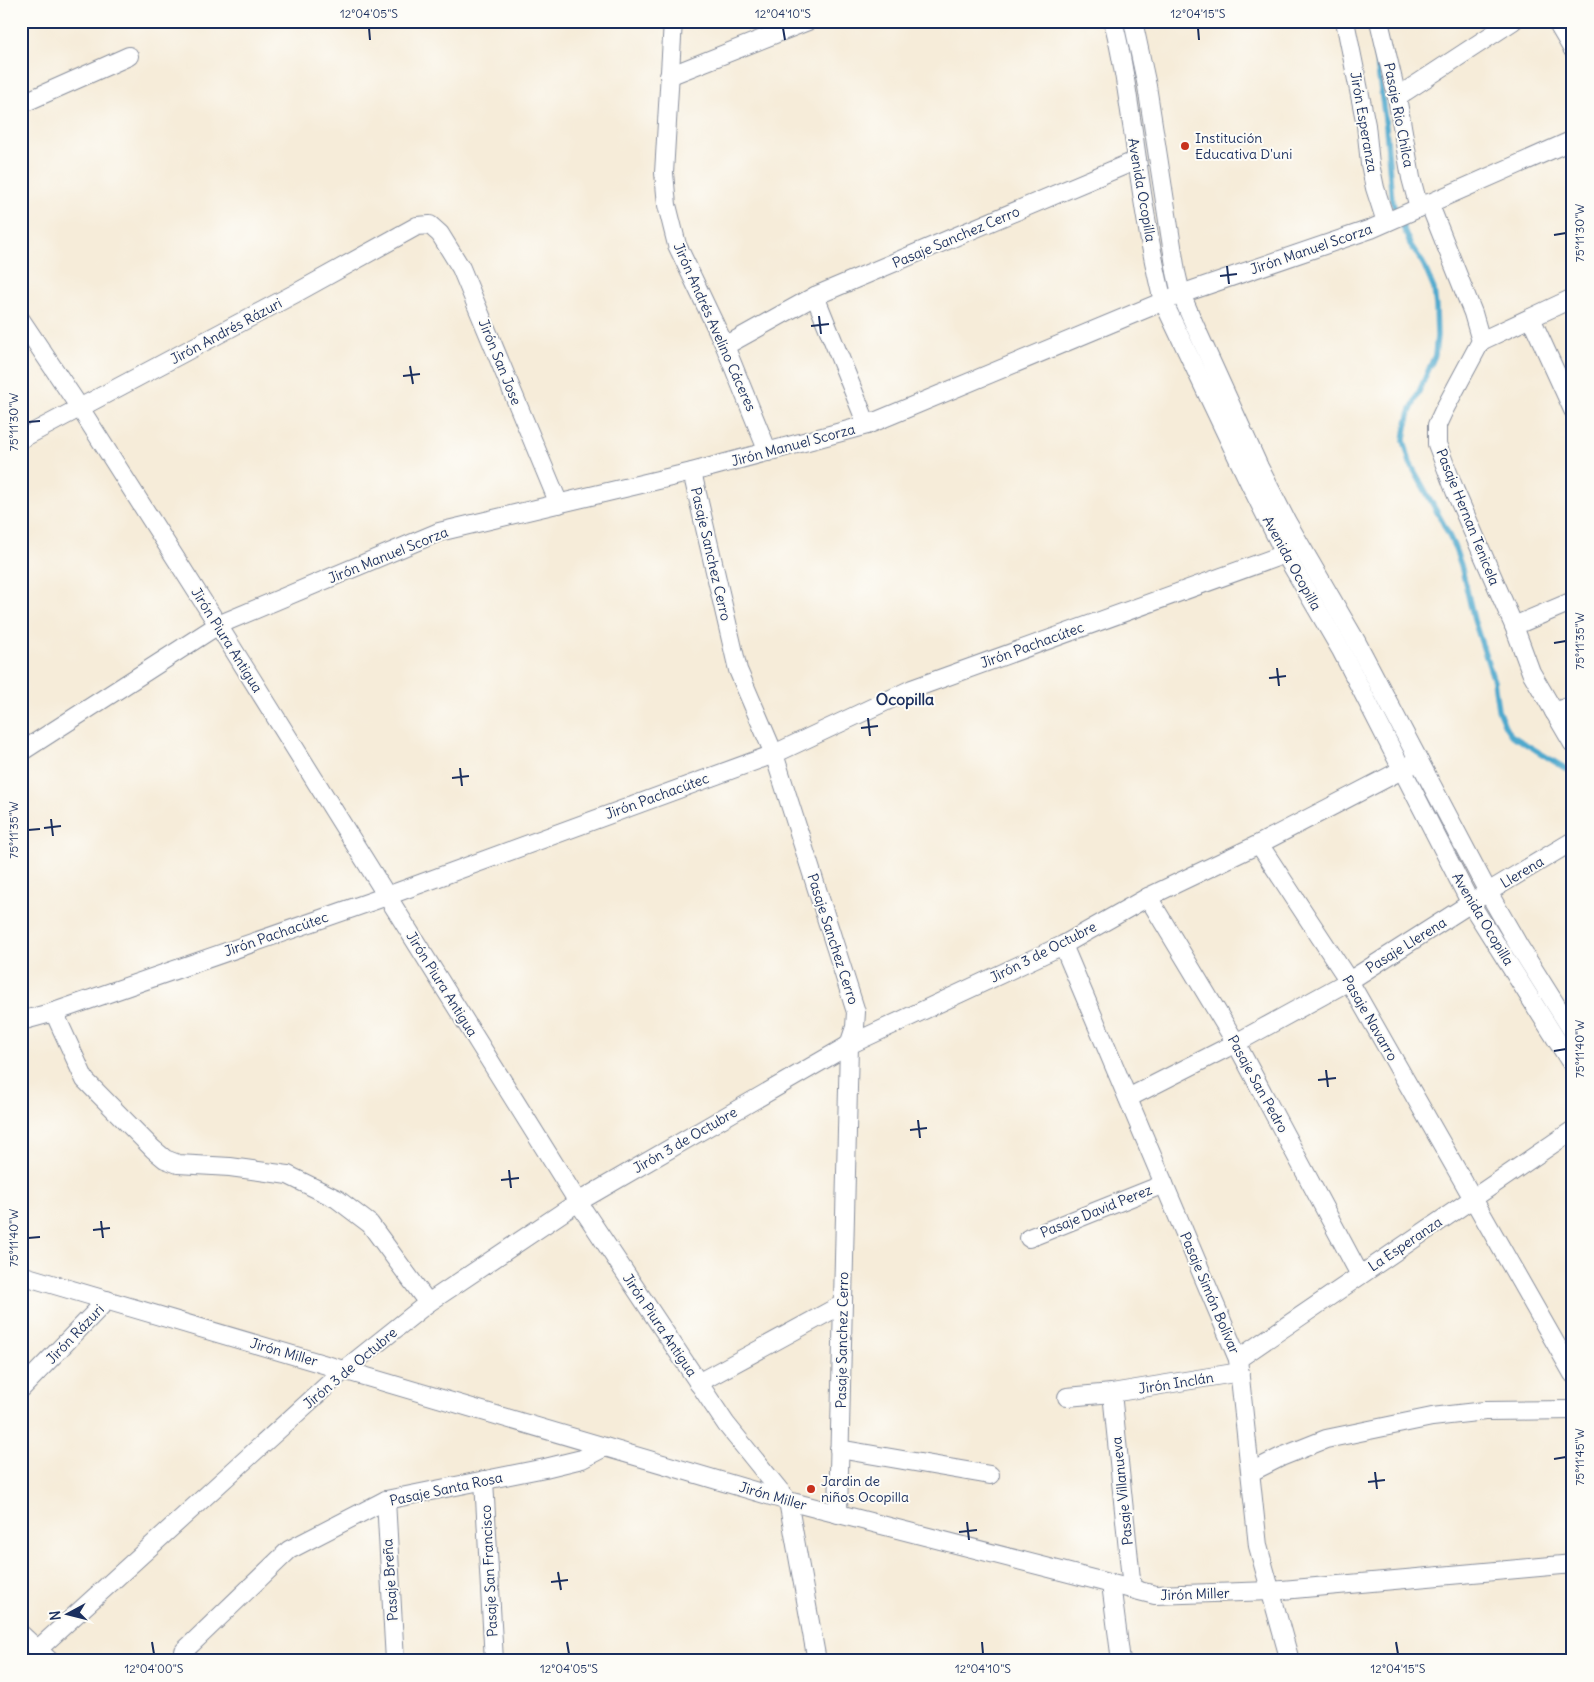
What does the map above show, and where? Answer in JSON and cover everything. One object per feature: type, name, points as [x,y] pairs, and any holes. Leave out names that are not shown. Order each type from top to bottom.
[{"type":"street","name":"Jirón Andrés Avelino Cáceres","points":[[673,21],[664,173],[667,205],[677,245],[725,346],[768,452]]},
{"type":"street","points":[[669,76],[808,21]]},
{"type":"street","name":"Avenida Ocopilla","points":[[1112,21],[1126,85],[1137,160],[1163,302],[1250,484],[1286,554],[1341,650],[1519,946],[1573,1032]]},
{"type":"street","name":"Avenida Ocopilla","points":[[1133,21],[1147,86],[1181,294],[1259,466],[1287,522],[1356,641],[1471,904],[1573,1066]]},
{"type":"street","name":"Jirón Esperanza","points":[[1345,21],[1366,125],[1370,164],[1375,188],[1386,222]]},
{"type":"street","name":"Pasaje Rio Chilca","points":[[1380,21],[1397,97],[1411,178],[1420,207]]},
{"type":"street","points":[[1397,97],[1513,21]]},
{"type":"street","points":[[1556,21],[1573,50]]},
{"type":"street","points":[[21,104],[129,56]]},
{"type":"street","name":"Jirón Manuel Scorza","points":[[21,752],[218,625],[439,532],[692,472],[867,425],[1181,294],[1371,229],[1573,140]]},
{"type":"street","name":"Pasaje Sanchez Cerro","points":[[725,346],[815,296],[1137,160]]},
{"type":"street","points":[[1420,207],[1473,313],[1481,341],[1573,298]]},
{"type":"street","name":"Jirón Andrés Rázuri","points":[[21,440],[417,226],[430,226]]},
{"type":"street","name":"Jirón San Jose","points":[[430,226],[440,234],[461,268],[559,504]]},
{"type":"street","points":[[815,296],[867,425]]},
{"type":"street","points":[[1531,318],[1573,410]]},
{"type":"street","name":"Jirón Piura Antigua","points":[[21,320],[80,408],[218,625],[578,1202],[726,1424],[788,1501],[817,1661]]},
{"type":"street","name":"Pasaje Hernan Tenicela","points":[[1481,341],[1437,425],[1437,444],[1455,491],[1514,626],[1531,672],[1573,744]]},
{"type":"street","name":"Pasaje Sanchez Cerro","points":[[692,472],[738,670],[774,754],[856,1012],[855,1027],[849,1045],[838,1514]]},
{"type":"street","name":"Jirón Pachacútec","points":[[23,1017],[54,1012],[387,896],[774,754],[912,689],[1286,554]]},
{"type":"street","points":[[1514,626],[1573,601]]},
{"type":"street","points":[[1554,712],[1573,705]]},
{"type":"street","name":"Jirón 3 de Octubre","points":[[44,1655],[344,1370],[428,1303],[578,1202],[849,1045],[1063,944],[1148,897],[1259,844],[1411,766]]},
{"type":"street","name":"Llerena","points":[[1471,904],[1573,841]]},
{"type":"street","name":"Pasaje Navarro","points":[[1259,844],[1349,981],[1573,1374]]},
{"type":"street","name":"Pasaje San Pedro","points":[[1148,897],[1236,1043],[1360,1275]]},
{"type":"street","name":"Pasaje Llerena","points":[[1128,1098],[1236,1043],[1349,981],[1471,904]]},
{"type":"street","name":"Pasaje Simón Bolívar","points":[[1063,944],[1239,1365],[1258,1546],[1290,1661]]},
{"type":"street","points":[[54,1012],[85,1080],[153,1149],[166,1159],[178,1164],[230,1167],[288,1175],[337,1199],[370,1224],[428,1303]]},
{"type":"street","name":"La Esperanza","points":[[1239,1365],[1360,1275],[1573,1130]]},
{"type":"street","name":"Pasaje David Perez","points":[[1029,1238],[1164,1184]]},
{"type":"street","name":"Jirón Miller","points":[[21,1275],[788,1501],[1155,1595],[1271,1591],[1573,1564]]},
{"type":"street","name":"Jirón Rázuri","points":[[21,1388],[107,1300]]},
{"type":"street","points":[[698,1383],[843,1304]]},
{"type":"street","name":"Jirón Inclán","points":[[1067,1397],[1112,1393],[1239,1365]]},
{"type":"street","name":"Pasaje Villanueva","points":[[1112,1393],[1132,1589]]},
{"type":"street","points":[[1251,1472],[1280,1457],[1326,1439],[1432,1418],[1485,1411],[1573,1410]]},
{"type":"street","name":"Pasaje Santa Rosa","points":[[184,1651],[289,1550],[386,1500],[582,1459],[605,1447]]},
{"type":"street","points":[[839,1449],[990,1475]]},
{"type":"street","name":"Pasaje San Francisco","points":[[484,1480],[494,1661]]},
{"type":"street","name":"Pasaje Breña","points":[[386,1500],[396,1661]]},
{"type":"street","points":[[1111,1584],[1121,1661]]},
{"type":"street","points":[[21,1634],[44,1655]]},
{"type":"waterway","points":[[1373,33],[1386,127],[1392,201],[1410,244],[1423,263],[1434,289],[1436,307],[1437,336],[1435,355],[1410,412],[1406,427],[1404,440],[1410,463],[1443,523],[1461,565],[1474,620],[1494,681],[1498,709],[1505,726],[1511,735],[1573,773]]},
{"type":"place","name":"Institución Educativa D'uni","points":[[1185,146]]},
{"type":"place","name":"Jardin de niños Ocopilla","points":[[811,1489]]},
{"type":"district","name":"Ocopilla","points":[[905,699]]}]
